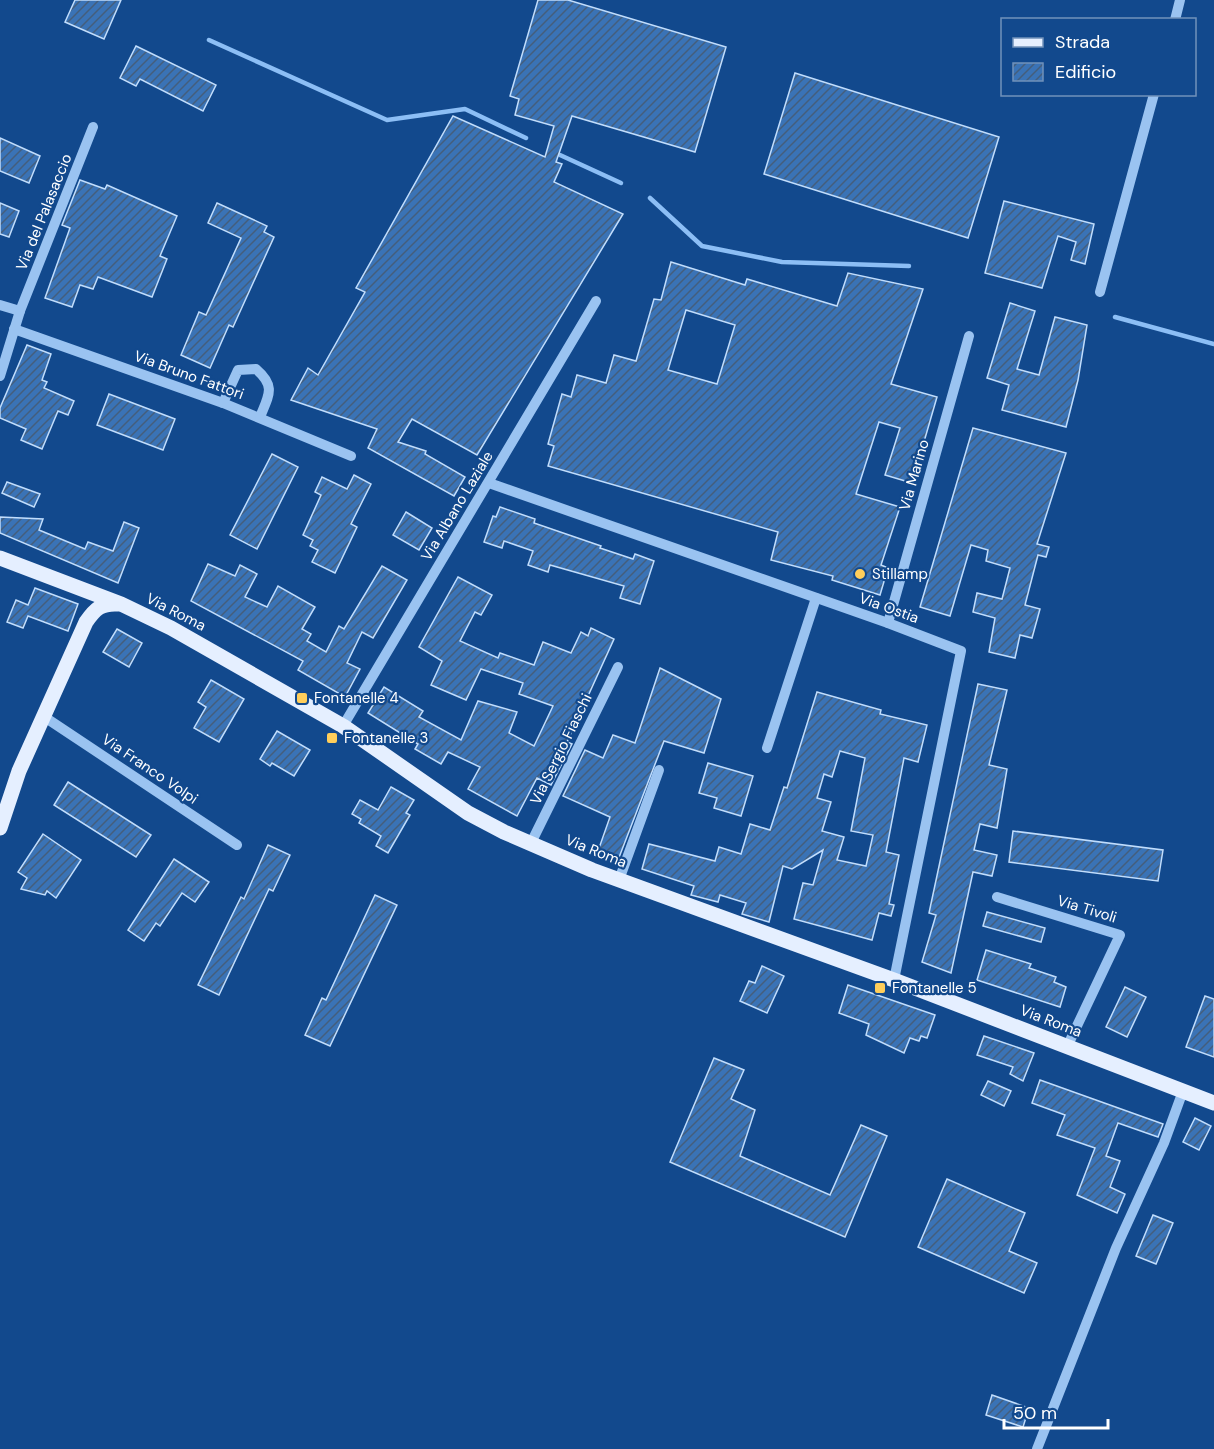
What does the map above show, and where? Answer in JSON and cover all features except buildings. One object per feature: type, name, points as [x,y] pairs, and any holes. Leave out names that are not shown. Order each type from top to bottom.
[{"type":"main road","name":"Via Roma","points":[[0,558],[121,604],[171,628],[343,726],[468,813],[531,843],[619,880],[894,980],[1214,1103]]},
{"type":"main road","points":[[72,586],[84,597],[86,622]]},
{"type":"main road","points":[[0,828],[19,771],[46,718],[86,622],[94,610],[102,605],[121,604]]},
{"type":"street","points":[[1176,18],[1180,0]]},
{"type":"street","points":[[1100,292],[1153,96]]},
{"type":"street","name":"Via del Palasaccio","points":[[0,376],[20,311],[93,127]]},
{"type":"street","name":"Via Albano Laziale","points":[[343,726],[596,301]]},
{"type":"street","points":[[0,305],[20,311]]},
{"type":"street","name":"Via Bruno Fattori","points":[[14,329],[223,403],[351,456]]},
{"type":"street","name":"Via Marino","points":[[888,623],[969,336]]},
{"type":"street","points":[[223,403],[238,370],[256,369],[266,378],[270,392],[260,417]]},
{"type":"street","name":"Via Ostia","points":[[489,483],[888,623],[961,651],[894,980]]},
{"type":"street","points":[[767,748],[816,598]]},
{"type":"street","name":"Via Sergio Fiaschi","points":[[531,843],[618,667]]},
{"type":"street","name":"Via Franco Volpi","points":[[46,718],[237,845]]},
{"type":"street","points":[[619,880],[659,770]]},
{"type":"street","name":"Via Tivoli","points":[[997,897],[1120,935],[1067,1047]]},
{"type":"street","points":[[1037,1449],[1116,1248],[1164,1143],[1183,1091]]},
{"type":"waterway","points":[[209,40],[387,120],[465,109],[526,138]]},
{"type":"waterway","points":[[560,155],[621,183]]},
{"type":"waterway","points":[[650,198],[702,246],[782,262],[909,266]]},
{"type":"waterway","points":[[1115,317],[1214,344]]},
{"type":"place","name":"Stillamp","points":[[860,574]]},
{"type":"place","name":"Fontanelle 4","points":[[302,698]]},
{"type":"place","name":"Fontanelle 3","points":[[332,738]]},
{"type":"place","name":"Fontanelle 5","points":[[880,988]]}]
